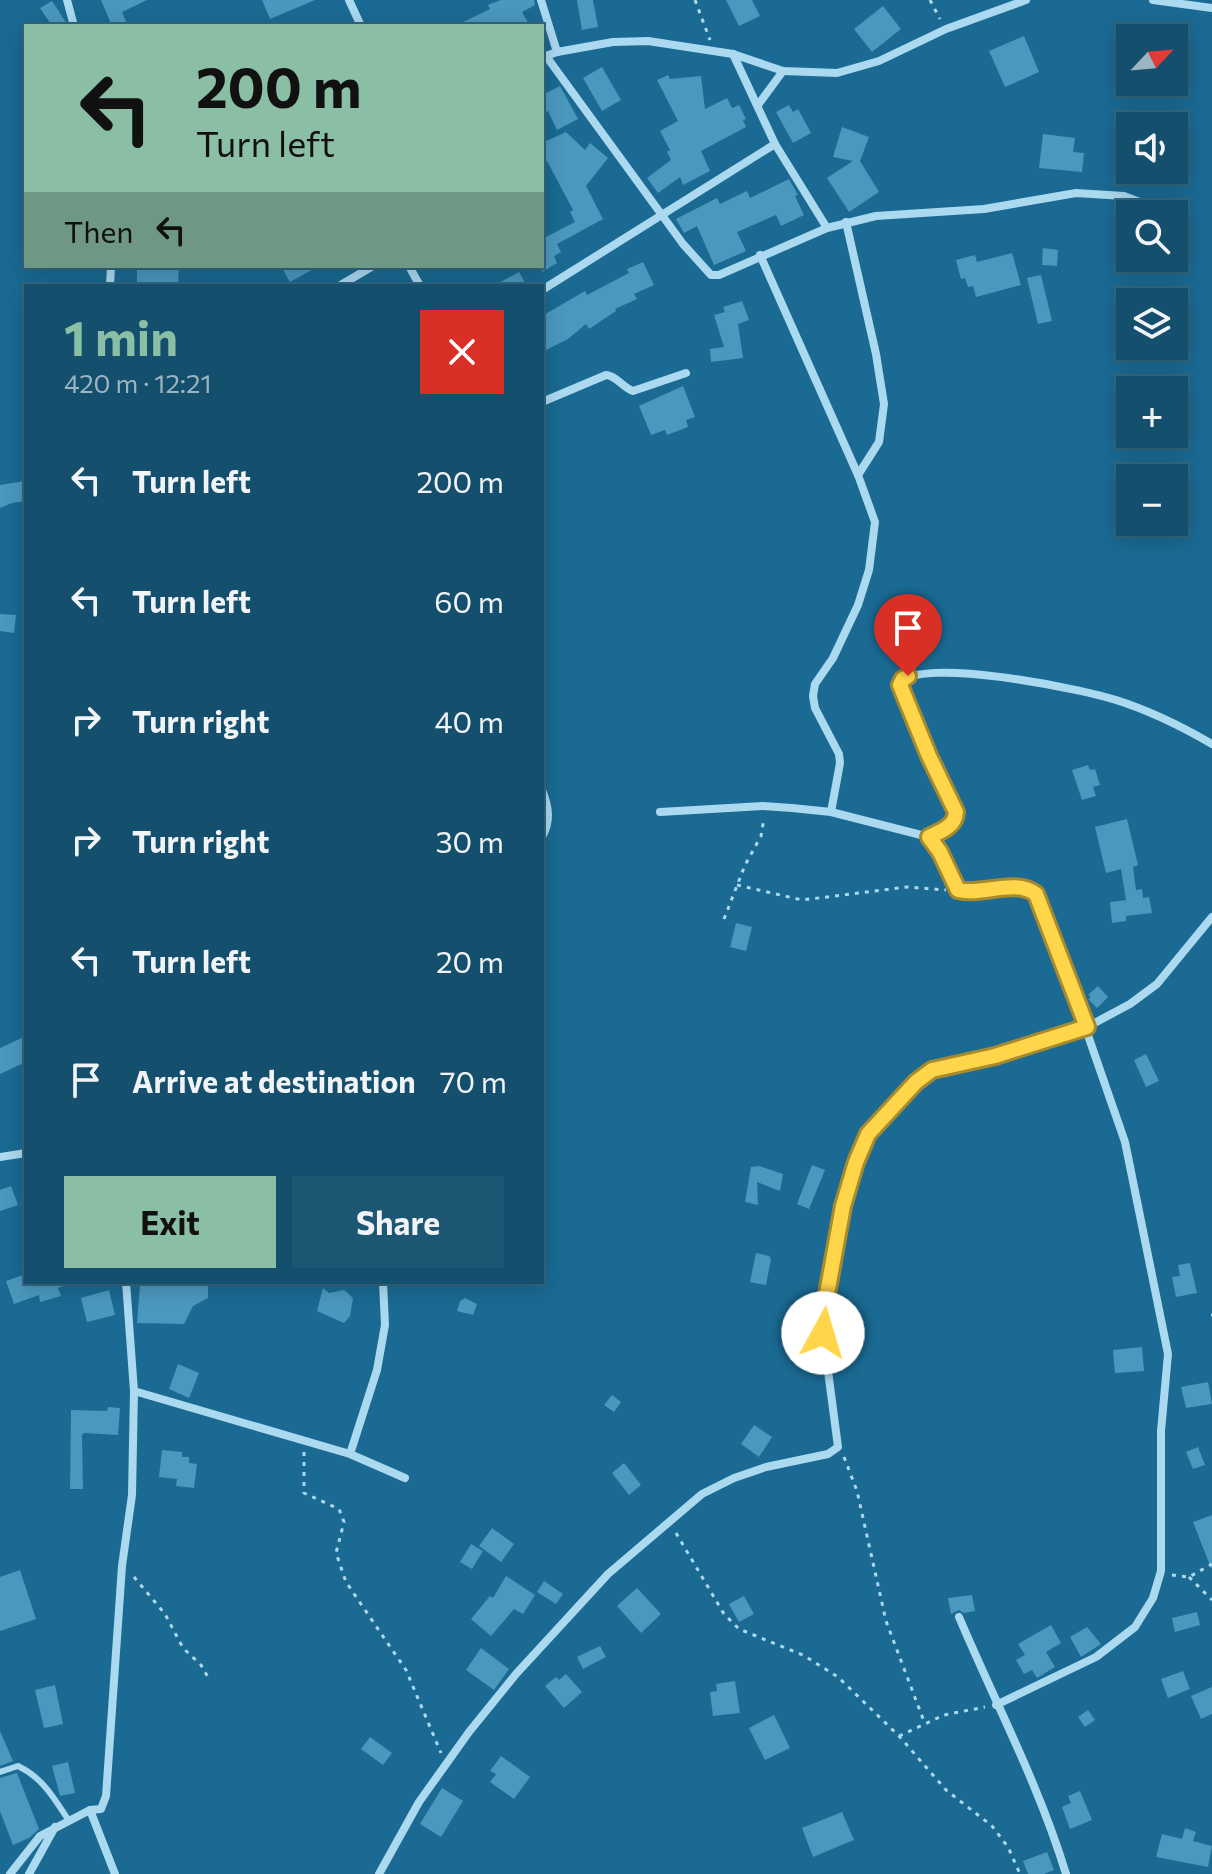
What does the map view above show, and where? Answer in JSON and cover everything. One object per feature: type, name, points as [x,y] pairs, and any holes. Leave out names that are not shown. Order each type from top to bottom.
[{"type":"street","points":[[67,0],[73,24]]},
{"type":"street","points":[[349,0],[360,24]]},
{"type":"street","points":[[541,0],[557,52]]},
{"type":"street","points":[[1026,0],[946,29],[879,61],[837,73],[783,71],[733,54],[648,41],[613,42],[544,56],[701,267],[711,275],[719,275],[827,228],[876,216],[984,209],[1076,193],[1124,196],[1135,200]]},
{"type":"street","points":[[1153,0],[1212,8]]},
{"type":"street","points":[[733,54],[775,144],[827,228]]},
{"type":"street","points":[[758,105],[783,71]]},
{"type":"street","points":[[544,289],[775,144]]},
{"type":"street","points":[[846,222],[884,404],[879,442],[858,475]]},
{"type":"street","points":[[760,255],[858,475],[875,522],[869,570],[858,605],[833,658],[815,684],[813,696],[815,708],[839,754],[831,812]]},
{"type":"street","points":[[342,284],[370,268]]},
{"type":"street","points":[[544,401],[606,375],[613,376],[633,391],[686,373]]},
{"type":"street","points":[[929,837],[952,825],[956,812],[900,685],[908,676],[922,673],[1031,680],[1114,699],[1166,718],[1212,744]]},
{"type":"street","points":[[544,795],[548,804],[548,826],[544,833]]},
{"type":"street","points":[[660,812],[763,806],[831,812],[929,837],[940,852],[958,890],[1024,888],[1036,894],[1087,1027],[1125,1142],[1168,1354],[1161,1431],[1161,1571],[1153,1598],[1135,1627],[1096,1657],[996,1705]]},
{"type":"street","points":[[379,1874],[419,1802],[445,1764],[516,1674],[608,1574],[702,1494],[734,1478],[766,1467],[828,1454],[838,1447],[823,1333],[843,1206],[868,1134],[916,1082],[932,1070],[995,1056],[1087,1027],[1130,1004],[1157,984],[1212,917]]},
{"type":"street","points":[[0,1157],[24,1153]]},
{"type":"street","points":[[10,1874],[40,1836],[90,1810],[101,1809],[106,1796],[122,1566],[132,1495],[134,1391],[126,1284]]},
{"type":"street","points":[[350,1454],[377,1370],[385,1325],[383,1284]]},
{"type":"street","points":[[134,1391],[350,1454],[405,1478]]},
{"type":"street","points":[[959,1617],[996,1705],[1046,1810],[1066,1874]]},
{"type":"street","points":[[90,1810],[115,1874]]},
{"type":"street","points":[[29,1874],[55,1826]]},
{"type":"lane","points":[[0,1772],[18,1766],[34,1774],[69,1821]]},
{"type":"path","points":[[695,0],[714,51]]},
{"type":"path","points":[[930,0],[946,29]]},
{"type":"path","points":[[724,919],[763,830],[763,806]]},
{"type":"path","points":[[737,885],[802,900],[907,887],[958,890]]},
{"type":"path","points":[[305,1440],[304,1493],[339,1509],[342,1514],[344,1522],[336,1553],[346,1582],[406,1670],[445,1764]]},
{"type":"path","points":[[838,1447],[849,1465],[857,1491],[886,1621],[925,1724]]},
{"type":"path","points":[[669,1523],[724,1614],[739,1629],[803,1655],[838,1677],[899,1736],[946,1790],[992,1826],[1008,1847],[1020,1874]]},
{"type":"path","points":[[1161,1571],[1177,1577],[1189,1577],[1212,1564]]},
{"type":"path","points":[[122,1566],[146,1588],[165,1614],[183,1648],[201,1665],[209,1679]]},
{"type":"path","points":[[1189,1577],[1212,1600]]},
{"type":"path","points":[[899,1736],[944,1715],[996,1705]]},
{"type":"building","points":[[101,0],[147,0],[122,12],[127,24],[111,24]]},
{"type":"building","points":[[262,0],[315,0],[270,19]]},
{"type":"building","points":[[501,0],[534,0],[535,5],[522,12],[529,24],[459,24],[490,9],[488,5]]},
{"type":"building","points":[[577,0],[593,0],[598,27],[582,30]]},
{"type":"building","points":[[726,0],[752,0],[760,16],[739,26]]},
{"type":"building","points":[[52,1],[66,24],[51,24],[40,8]]},
{"type":"building","points":[[883,6],[901,29],[872,52],[854,29]]},
{"type":"building","points":[[1024,36],[1039,72],[1005,87],[989,51]]},
{"type":"building","points":[[602,67],[621,100],[602,111],[583,78]]},
{"type":"building","points":[[668,75],[670,79],[701,76],[705,109],[727,98],[732,108],[739,105],[746,119],[743,120],[746,127],[701,151],[710,171],[683,185],[680,177],[658,193],[647,178],[671,160],[667,152],[670,150],[660,131],[678,121],[657,80]]},
{"type":"building","points":[[560,86],[578,119],[557,130],[548,111],[544,113],[544,94]]},
{"type":"building","points":[[789,105],[793,112],[798,109],[811,133],[793,143],[776,112]]},
{"type":"building","points":[[842,127],[869,137],[860,161],[879,192],[849,212],[827,178],[853,161],[833,157]]},
{"type":"building","points":[[566,132],[585,150],[590,143],[608,158],[586,186],[603,219],[557,244],[561,252],[554,256],[557,263],[542,272],[544,238],[575,222],[570,212],[573,210],[547,161],[544,162],[544,142]]},
{"type":"building","points":[[1043,134],[1075,138],[1073,152],[1084,153],[1082,172],[1039,168]]},
{"type":"building","points":[[789,179],[804,215],[781,226],[776,215],[737,232],[746,251],[714,265],[697,226],[684,233],[676,219],[717,198],[720,204],[747,191],[750,198]]},
{"type":"building","points":[[1043,248],[1058,250],[1057,266],[1042,265]]},
{"type":"building","points":[[1012,253],[1021,285],[976,297],[973,286],[968,287],[965,278],[961,279],[956,260],[975,255],[977,262]]},
{"type":"building","points":[[643,262],[654,285],[634,294],[637,299],[615,309],[589,329],[586,324],[568,339],[544,351],[544,315],[585,291],[587,295],[629,273],[627,269]]},
{"type":"building","points":[[137,268],[179,268],[178,284],[137,284]]},
{"type":"building","points":[[282,268],[315,268],[290,282]]},
{"type":"building","points":[[519,272],[526,284],[497,284]]},
{"type":"building","points":[[1041,275],[1052,321],[1038,324],[1027,278]]},
{"type":"building","points":[[742,301],[749,320],[738,324],[743,358],[711,362],[710,349],[724,347],[714,315],[725,312],[723,307]]},
{"type":"building","points":[[683,386],[695,417],[686,420],[688,427],[667,435],[665,430],[651,435],[639,406]]},
{"type":"building","points":[[24,481],[24,501],[0,508],[0,485]]},
{"type":"building","points":[[0,614],[16,615],[14,633],[0,631]]},
{"type":"building","points":[[1088,765],[1090,770],[1095,769],[1100,785],[1093,787],[1096,796],[1082,800],[1072,770]]},
{"type":"building","points":[[1127,819],[1138,865],[1133,867],[1136,890],[1142,889],[1143,898],[1149,897],[1152,913],[1126,916],[1126,921],[1112,923],[1110,902],[1126,900],[1121,869],[1106,873],[1095,827]]},
{"type":"building","points":[[736,923],[752,927],[746,951],[730,947]]},
{"type":"building","points":[[1098,986],[1108,997],[1097,1008],[1088,995]]},
{"type":"building","points":[[24,1037],[24,1063],[0,1074],[0,1048]]},
{"type":"building","points":[[1146,1054],[1159,1081],[1146,1087],[1134,1060]]},
{"type":"building","points":[[812,1165],[825,1170],[809,1209],[797,1204]]},
{"type":"building","points":[[759,1166],[783,1174],[780,1191],[757,1182],[758,1205],[745,1202],[751,1167]]},
{"type":"building","points":[[11,1186],[18,1205],[0,1211],[0,1190]]},
{"type":"building","points":[[756,1253],[771,1259],[766,1285],[750,1282]]},
{"type":"building","points":[[1190,1263],[1197,1293],[1176,1297],[1172,1277],[1180,1276],[1178,1265]]},
{"type":"building","points":[[24,1275],[24,1284],[68,1284],[58,1288],[61,1296],[40,1302],[39,1295],[14,1304],[6,1281]]},
{"type":"building","points":[[140,1284],[208,1286],[208,1298],[193,1306],[184,1324],[137,1323]]},
{"type":"building","points":[[323,1288],[329,1293],[344,1290],[353,1298],[350,1316],[344,1323],[317,1311]]},
{"type":"building","points":[[109,1290],[115,1315],[87,1322],[81,1298]]},
{"type":"building","points":[[465,1298],[477,1304],[473,1315],[457,1311],[460,1301]]},
{"type":"building","points":[[1142,1347],[1144,1371],[1115,1373],[1113,1350]]},
{"type":"building","points":[[178,1364],[199,1373],[189,1398],[169,1389]]},
{"type":"building","points":[[1208,1382],[1212,1404],[1186,1408],[1181,1387]]},
{"type":"building","points":[[612,1395],[621,1402],[614,1412],[604,1405]]},
{"type":"building","points":[[108,1407],[120,1408],[118,1435],[82,1435],[83,1489],[70,1489],[71,1410],[107,1411]]},
{"type":"building","points":[[754,1425],[772,1437],[759,1457],[741,1444]]},
{"type":"building","points":[[1198,1447],[1205,1465],[1193,1469],[1186,1452]]},
{"type":"building","points":[[162,1450],[182,1452],[182,1457],[189,1457],[189,1463],[197,1464],[194,1488],[176,1486],[177,1479],[159,1477]]},
{"type":"building","points":[[624,1463],[641,1485],[629,1495],[612,1473]]},
{"type":"building","points":[[1212,1515],[1212,1568],[1211,1568],[1193,1522]]},
{"type":"building","points":[[492,1528],[514,1544],[501,1562],[479,1546]]},
{"type":"building","points":[[471,1544],[483,1551],[472,1569],[460,1562]]},
{"type":"building","points":[[20,1570],[36,1619],[0,1631],[0,1577]]},
{"type":"building","points":[[506,1576],[535,1595],[523,1614],[514,1609],[491,1636],[471,1619],[490,1596],[493,1598]]},
{"type":"building","points":[[544,1581],[563,1594],[556,1604],[537,1592]]},
{"type":"building","points":[[637,1588],[661,1614],[641,1633],[617,1606]]},
{"type":"building","points":[[972,1595],[975,1611],[964,1613],[959,1610],[951,1614],[948,1598]]},
{"type":"building","points":[[744,1596],[754,1614],[739,1622],[729,1604]]},
{"type":"building","points":[[1197,1612],[1200,1625],[1175,1632],[1172,1618]]},
{"type":"building","points":[[1051,1625],[1061,1643],[1046,1652],[1055,1667],[1037,1678],[1032,1670],[1024,1674],[1016,1660],[1025,1655],[1018,1644]]},
{"type":"building","points":[[1087,1627],[1101,1644],[1081,1657],[1070,1637]]},
{"type":"building","points":[[600,1646],[606,1657],[583,1669],[577,1657]]},
{"type":"building","points":[[481,1648],[509,1669],[494,1690],[466,1670]]},
{"type":"building","points":[[1183,1671],[1190,1689],[1168,1698],[1161,1679]]},
{"type":"building","points":[[566,1674],[582,1692],[564,1708],[545,1686]]},
{"type":"building","points":[[735,1681],[740,1713],[713,1716],[710,1692],[717,1691],[716,1684]]},
{"type":"building","points":[[55,1685],[63,1724],[44,1728],[35,1690]]},
{"type":"building","points":[[1212,1687],[1212,1714],[1201,1719],[1191,1696]]},
{"type":"building","points":[[1088,1710],[1095,1720],[1085,1727],[1078,1717]]},
{"type":"building","points":[[774,1715],[790,1748],[765,1760],[749,1728]]},
{"type":"building","points":[[0,1731],[13,1761],[0,1766]]},
{"type":"building","points":[[370,1737],[392,1753],[383,1765],[361,1749]]},
{"type":"building","points":[[501,1756],[530,1777],[514,1799],[490,1782],[496,1774],[490,1771]]},
{"type":"building","points":[[68,1762],[75,1793],[60,1796],[52,1766]]},
{"type":"building","points":[[17,1773],[39,1829],[29,1838],[13,1845],[0,1811],[0,1778]]},
{"type":"building","points":[[442,1788],[463,1801],[441,1837],[420,1824]]},
{"type":"building","points":[[1080,1791],[1092,1820],[1070,1829],[1062,1807],[1071,1803],[1068,1796]]},
{"type":"building","points":[[842,1812],[854,1840],[813,1857],[802,1828]]},
{"type":"building","points":[[1185,1828],[1196,1832],[1193,1841],[1212,1846],[1208,1867],[1156,1857],[1162,1834],[1182,1839]]},
{"type":"building","points":[[1047,1852],[1054,1870],[1044,1874],[1028,1874],[1023,1861]]},
{"type":"route","points":[[823,1333],[843,1206],[868,1134],[916,1082],[932,1070],[995,1056],[1087,1027],[1048,927],[1041,900],[1032,890],[1024,888],[958,890],[940,852],[929,837],[952,825],[956,812],[900,685],[908,676]]}]
